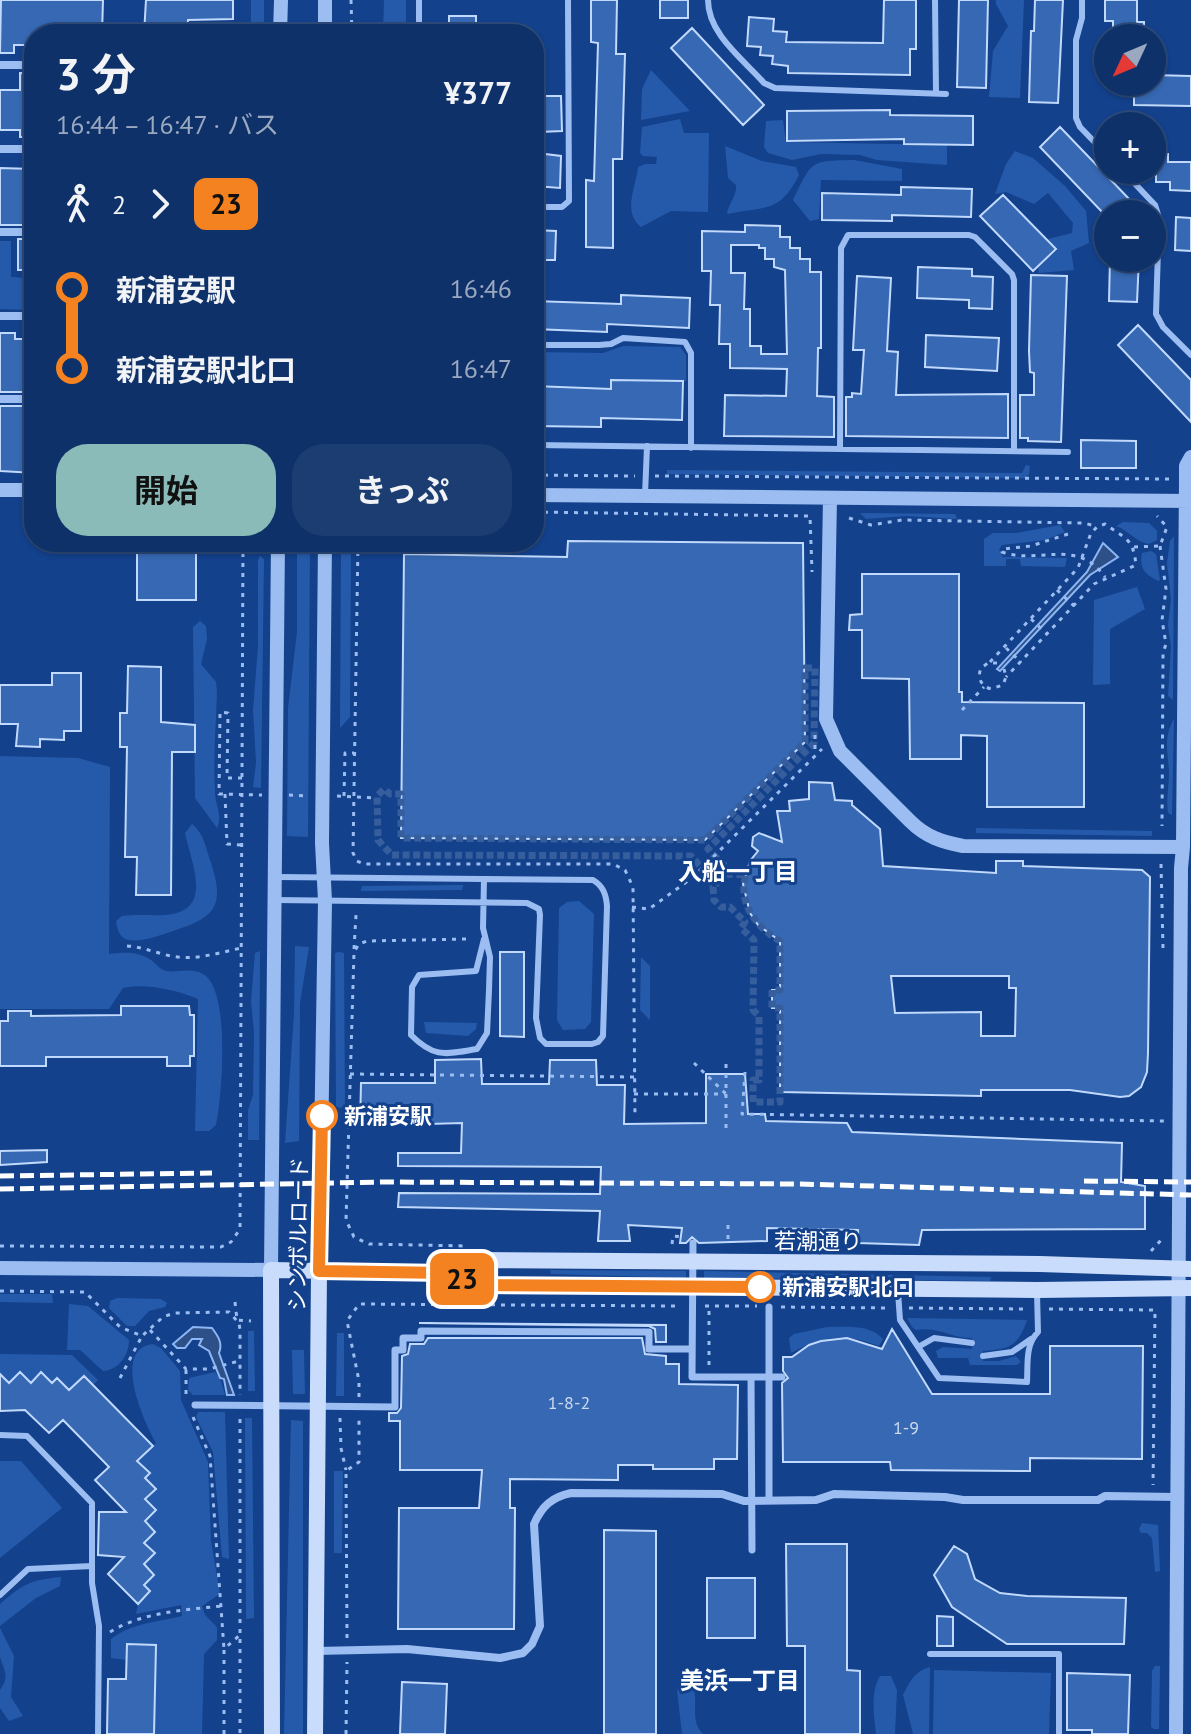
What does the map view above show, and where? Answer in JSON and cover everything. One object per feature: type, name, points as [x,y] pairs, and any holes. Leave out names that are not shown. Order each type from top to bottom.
[{"type":"main road","name":"若潮通り","points":[[446,1273],[479,1260],[1184,1268]]},
{"type":"main road","name":"若潮通り","points":[[271,1270],[446,1273],[480,1285],[1184,1289]]},
{"type":"main road","name":"シンボルロード","points":[[271,1270],[272,1734]]},
{"type":"main road","name":"シンボルロード","points":[[315,1734],[319,1271]]},
{"type":"street","points":[[280,24],[281,0]]},
{"type":"street","points":[[325,0],[325,24]]},
{"type":"street","points":[[0,65],[24,65]]},
{"type":"street","points":[[0,149],[24,149]]},
{"type":"street","points":[[0,232],[24,232]]},
{"type":"street","points":[[0,316],[24,316]]},
{"type":"street","points":[[0,399],[24,399]]},
{"type":"street","points":[[1176,1734],[1177,1497],[1184,1289],[1181,868],[1188,501],[1186,466],[1191,457]]},
{"type":"street","points":[[0,490],[24,490]]},
{"type":"street","points":[[544,495],[1188,501]]},
{"type":"street","points":[[830,498],[826,719],[840,751],[919,830],[939,841],[963,846],[1183,847]]},
{"type":"street","name":"シンボルロード","points":[[271,1270],[278,552]]},
{"type":"street","name":"シンボルロード","points":[[319,1271],[325,901],[325,552]]},
{"type":"street","points":[[693,1243],[692,1377],[782,1377]]},
{"type":"street","points":[[0,1268],[271,1270]]},
{"type":"street","points":[[769,1307],[769,1500]]},
{"type":"street","points":[[195,1405],[395,1407],[395,1350],[403,1350],[403,1338],[421,1338],[421,1331],[649,1332],[649,1349],[692,1349]]},
{"type":"street","points":[[751,1377],[752,1550]]},
{"type":"street","points":[[316,1651],[407,1649],[500,1658],[523,1653],[532,1644],[540,1626],[534,1524],[549,1501],[571,1493],[722,1494],[744,1501],[816,1500],[834,1494],[963,1500],[1177,1497]]},
{"type":"lane","points":[[419,0],[419,24]]},
{"type":"lane","points":[[544,207],[562,207],[569,201],[568,0]]},
{"type":"lane","points":[[708,0],[708,13],[715,29],[764,83],[775,88],[946,94]]},
{"type":"lane","points":[[935,0],[936,93]]},
{"type":"lane","points":[[1082,0],[1082,18],[1076,40],[1076,118],[1094,142]]},
{"type":"lane","points":[[1135,184],[1155,205],[1159,218],[1156,314],[1163,327],[1191,355]]},
{"type":"lane","points":[[840,449],[841,248],[845,237],[969,235],[975,237],[1012,274],[1014,280],[1014,451]]},
{"type":"lane","points":[[544,345],[611,344],[623,338],[685,342],[691,353],[691,448]]},
{"type":"lane","points":[[544,445],[1068,452]]},
{"type":"lane","points":[[645,496],[647,446]]},
{"type":"lane","points":[[273,900],[527,903],[539,909],[536,1018],[540,1038],[546,1044],[598,1042],[605,1029],[607,906],[606,895],[600,884],[593,880],[274,877]]},
{"type":"lane","points":[[484,879],[484,939],[476,971],[419,975],[412,987],[411,1035],[425,1049],[446,1054],[477,1049],[487,1033],[490,957],[484,939]]},
{"type":"lane","points":[[898,1288],[900,1320],[939,1378],[1027,1382],[1031,1338]]},
{"type":"lane","points":[[983,1356],[1012,1352],[1038,1332],[1037,1290]]},
{"type":"lane","points":[[918,1347],[934,1338],[972,1343]]},
{"type":"lane","points":[[0,1435],[27,1436],[92,1503],[92,1566],[99,1638],[98,1734]]},
{"type":"lane","points":[[0,1595],[28,1569],[92,1566]]},
{"type":"lane","points":[[930,1654],[1059,1654],[1059,1734]]},
{"type":"path","points":[[351,0],[352,24]]},
{"type":"path","points":[[544,475],[1186,480]]},
{"type":"path","points":[[544,512],[810,516]]},
{"type":"path","points":[[1154,516],[1158,516],[1167,527],[1160,546],[1166,589],[1162,620],[1166,644],[1163,653],[1162,826]]},
{"type":"path","points":[[849,518],[871,525],[902,520],[1084,523],[1097,527]]},
{"type":"path","points":[[1105,524],[1121,533],[1133,547],[1136,565],[1094,584],[999,688],[991,689],[980,682],[979,673],[984,665],[1005,647],[1078,568],[1091,533],[1097,527],[1105,524]]},
{"type":"path","points":[[1068,534],[1031,546],[1003,549],[1002,552],[1082,557],[1092,562],[1107,579]]},
{"type":"path","points":[[1133,547],[1160,546]]},
{"type":"path","points":[[0,1246],[221,1247],[236,1238],[240,1229],[243,552]]},
{"type":"path","points":[[358,552],[353,853],[357,861],[364,864],[613,864],[625,870],[630,876],[632,907],[635,1118]]},
{"type":"path","points":[[1057,590],[1074,606]]},
{"type":"path","points":[[1031,619],[1047,634]]},
{"type":"path","points":[[1005,647],[1021,662]]},
{"type":"path","points":[[990,662],[997,663]]},
{"type":"path","points":[[1004,669],[1006,677]]},
{"type":"path","points":[[962,710],[985,687]]},
{"type":"path","points":[[220,780],[220,712],[228,713],[227,778],[242,778]]},
{"type":"path","points":[[632,907],[649,909],[692,878],[824,746]]},
{"type":"path","points":[[344,796],[345,753],[355,753]]},
{"type":"path","points":[[225,794],[227,844],[242,845]]},
{"type":"path","points":[[1163,867],[1163,947]]},
{"type":"path","points":[[356,915],[346,1220],[354,1237],[369,1244],[481,1246]]},
{"type":"path","points":[[354,952],[359,944],[367,941],[466,939]]},
{"type":"path","points":[[127,946],[148,948],[171,956],[199,957],[241,948]]},
{"type":"path","points":[[726,1061],[726,1128]]},
{"type":"path","points":[[694,1063],[726,1094]]},
{"type":"path","points":[[745,1072],[742,1114],[1164,1121]]},
{"type":"path","points":[[350,1074],[634,1077]]},
{"type":"path","points":[[634,1094],[726,1094]]},
{"type":"path","points":[[728,1225],[728,1249]]},
{"type":"path","points":[[672,1248],[673,1236],[681,1237]]},
{"type":"path","points":[[1147,1253],[1163,1238]]},
{"type":"path","points":[[235,1302],[237,1320],[251,1321]]},
{"type":"path","points":[[346,1471],[359,1462],[359,1381],[347,1321],[359,1304],[1155,1310],[1153,1488]]},
{"type":"path","points":[[709,1306],[709,1377]]},
{"type":"path","points":[[149,1329],[186,1369],[185,1393],[210,1456],[222,1606],[224,1734]]},
{"type":"path","points":[[120,1378],[142,1336]]},
{"type":"path","points":[[186,1369],[209,1369],[239,1361]]},
{"type":"path","points":[[340,1406],[341,1448],[346,1471],[347,1640]]},
{"type":"path","points":[[99,1638],[123,1623],[141,1618],[222,1606]]},
{"type":"path","points":[[224,1649],[240,1635],[240,1734]]},
{"type":"path","points":[[346,1734],[347,1659]]},
{"type":"shaded area","points":[[251,0],[264,0],[264,24],[251,24]]},
{"type":"shaded area","points":[[384,0],[406,0],[406,24],[383,24]]},
{"type":"shaded area","points":[[996,0],[1024,0],[1020,98],[989,97],[993,51],[1008,26]]},
{"type":"shaded area","points":[[651,70],[690,111],[641,120],[642,89]]},
{"type":"shaded area","points":[[680,119],[684,133],[709,133],[708,212],[671,211],[641,227],[635,221],[631,207],[638,167],[656,164],[657,157],[640,153],[642,127]]},
{"type":"shaded area","points":[[783,120],[786,142],[947,145],[947,165],[877,160],[860,155],[821,154],[792,160],[768,153],[764,147],[766,121]]},
{"type":"shaded area","points":[[725,146],[762,161],[796,167],[799,175],[778,202],[727,214],[736,185],[728,178]]},
{"type":"shaded area","points":[[1015,151],[1033,158],[1065,186],[1086,211],[1089,243],[1071,251],[1074,270],[1039,273],[1038,268],[1057,250],[1048,239],[1072,233],[1073,223],[1048,193],[1034,204],[1006,192],[995,194],[1006,164]]},
{"type":"shaded area","points":[[854,160],[902,169],[902,181],[821,180],[819,219],[810,221],[793,200],[809,170],[828,161]]},
{"type":"shaded area","points":[[0,241],[11,241],[11,277],[24,278],[24,310],[0,309]]},
{"type":"shaded area","points":[[623,346],[680,347],[686,355],[686,381],[611,380],[611,389],[544,386],[544,352],[603,353]]},
{"type":"shaded area","points":[[1026,465],[1030,466],[1025,478],[667,474],[667,470],[1022,473]]},
{"type":"shaded area","points":[[860,513],[955,514],[957,519],[906,516],[866,519]]},
{"type":"shaded area","points":[[1123,522],[1149,523],[1157,531],[1157,540],[1149,544],[1140,541],[1116,526]]},
{"type":"shaded area","points":[[1060,525],[1065,532],[1045,540],[1002,545],[999,550],[1003,557],[1067,558],[1065,567],[1021,566],[1020,559],[1006,559],[1006,566],[984,566],[984,539],[993,533],[1016,533]]},
{"type":"shaded area","points":[[1174,536],[1173,700],[1168,696],[1171,599],[1167,563],[1170,541]]},
{"type":"shaded area","points":[[1103,543],[1118,557],[1090,575],[1000,671],[997,669],[1087,572]]},
{"type":"shaded area","points":[[1151,551],[1156,554],[1158,581],[1142,567],[1142,553]]},
{"type":"shaded area","points":[[297,552],[310,552],[308,837],[287,836],[288,708],[297,632]]},
{"type":"shaded area","points":[[341,552],[348,552],[351,553],[350,717],[340,728]]},
{"type":"shaded area","points":[[260,556],[264,559],[261,788],[253,787]]},
{"type":"shaded area","points":[[1137,587],[1145,609],[1110,629],[1110,684],[1093,685],[1094,600]]},
{"type":"shaded area","points":[[200,621],[206,626],[207,639],[201,664],[216,682],[217,692],[214,767],[219,819],[217,828],[195,798],[193,627]]},
{"type":"shaded area","points":[[1174,719],[1172,815],[1167,808],[1167,745],[1168,732]]},
{"type":"shaded area","points":[[0,756],[78,758],[110,767],[109,954],[141,955],[166,971],[203,974],[212,984],[221,1021],[222,1069],[216,1125],[209,1131],[195,1131],[198,999],[161,988],[141,986],[123,988],[109,1009],[0,1009]]},
{"type":"shaded area","points":[[192,824],[204,842],[216,879],[216,903],[212,911],[195,923],[158,936],[138,940],[123,938],[116,921],[122,916],[166,915],[181,912],[190,905],[196,884],[185,833]]},
{"type":"shaded area","points":[[976,828],[1152,831],[1152,836],[976,833]]},
{"type":"shaded area","points":[[463,885],[462,890],[361,891],[362,886]]},
{"type":"shaded area","points":[[579,901],[594,914],[591,1022],[585,1029],[563,1030],[557,1020],[559,908],[567,902]]},
{"type":"shaded area","points":[[295,946],[309,947],[300,1003],[299,1141],[285,1143],[294,1014]]},
{"type":"shaded area","points":[[260,951],[259,1140],[248,1140],[248,1110],[253,1095],[251,1001],[255,953]]},
{"type":"shaded area","points":[[335,953],[344,953],[345,1106],[340,1108],[336,1106]]},
{"type":"shaded area","points":[[641,957],[650,966],[650,1020],[640,1010]]},
{"type":"shaded area","points":[[424,1022],[477,1023],[476,1029],[468,1036],[426,1033]]},
{"type":"shaded area","points":[[550,1270],[686,1271],[686,1278],[551,1274]]},
{"type":"shaded area","points":[[704,1271],[991,1277],[990,1281],[704,1278]]},
{"type":"shaded area","points":[[0,1294],[52,1294],[53,1303],[0,1302]]},
{"type":"shaded area","points":[[117,1298],[161,1299],[167,1303],[165,1307],[149,1311],[135,1326],[127,1326],[109,1308],[110,1301]]},
{"type":"shaded area","points":[[69,1304],[88,1306],[129,1340],[125,1356],[118,1365],[103,1371],[80,1350],[67,1350]]},
{"type":"shaded area","points":[[907,1318],[1027,1320],[1020,1336],[1011,1345],[983,1351],[983,1361],[1016,1356],[1021,1362],[1017,1365],[970,1365],[968,1358],[938,1358],[936,1351],[943,1347],[972,1349],[972,1338],[916,1330]]},
{"type":"shaded area","points":[[193,1327],[212,1328],[216,1334],[220,1343],[219,1353],[234,1395],[227,1395],[224,1379],[220,1378],[209,1351],[199,1345],[202,1339],[192,1339],[185,1348],[177,1348],[173,1344]]},
{"type":"shaded area","points":[[827,1327],[865,1329],[883,1339],[879,1346],[856,1339],[824,1339],[791,1353],[789,1338],[794,1334]]},
{"type":"shaded area","points":[[248,1331],[254,1331],[255,1391],[248,1391]]},
{"type":"shaded area","points":[[337,1333],[344,1333],[344,1396],[336,1396]]},
{"type":"shaded area","points":[[153,1344],[161,1348],[180,1371],[181,1400],[208,1462],[211,1541],[220,1594],[202,1606],[205,1615],[217,1627],[217,1640],[204,1654],[202,1734],[154,1734],[155,1645],[127,1644],[126,1660],[111,1658],[111,1639],[119,1634],[136,1626],[182,1616],[181,1605],[136,1614],[138,1604],[150,1592],[143,1585],[154,1575],[144,1564],[155,1553],[144,1543],[145,1521],[155,1510],[145,1499],[155,1489],[145,1478],[150,1473],[138,1461],[156,1443],[139,1404],[132,1372],[134,1359],[141,1349]]},
{"type":"shaded area","points":[[292,1350],[304,1350],[305,1394],[293,1394]]},
{"type":"shaded area","points":[[0,1354],[72,1355],[98,1380],[93,1385],[83,1376],[69,1390],[58,1378],[52,1383],[41,1373],[31,1383],[9,1383],[0,1374]]},
{"type":"shaded area","points":[[215,1372],[225,1395],[193,1395],[188,1390],[189,1378]]},
{"type":"shaded area","points":[[198,1412],[225,1412],[229,1559],[222,1557],[213,1452],[196,1417]]},
{"type":"shaded area","points":[[245,1418],[252,1418],[254,1618],[246,1619]]},
{"type":"shaded area","points":[[291,1420],[303,1421],[303,1734],[284,1734]]},
{"type":"shaded area","points":[[0,1461],[21,1461],[62,1508],[0,1558]]},
{"type":"shaded area","points":[[334,1471],[343,1471],[342,1553],[334,1553]]},
{"type":"shaded area","points":[[1142,1523],[1158,1525],[1160,1571],[1155,1572],[1152,1538],[1147,1533],[1141,1533]]},
{"type":"shaded area","points":[[61,1577],[60,1586],[36,1598],[0,1626],[0,1604],[8,1597],[34,1582]]},
{"type":"shaded area","points":[[0,1628],[14,1656],[11,1697],[23,1716],[9,1721],[0,1708],[0,1690],[5,1677],[0,1657]]},
{"type":"shaded area","points":[[1155,1666],[1160,1666],[1159,1729],[1151,1727],[1152,1671]]},
{"type":"shaded area","points":[[930,1667],[929,1734],[913,1734],[903,1695],[914,1677]]},
{"type":"shaded area","points":[[934,1670],[1051,1673],[1049,1734],[933,1734]]},
{"type":"shaded area","points":[[880,1676],[891,1676],[897,1690],[895,1734],[876,1734],[874,1697]]},
{"type":"shaded area","points":[[682,1681],[693,1686],[696,1723],[703,1734],[682,1734],[677,1690]]},
{"type":"building","points":[[1,0],[103,0],[102,24],[24,24],[24,45],[14,45],[14,53],[0,53]]},
{"type":"building","points":[[146,0],[233,0],[233,19],[188,20],[188,24],[145,24]]},
{"type":"building","points":[[591,0],[617,0],[616,54],[625,54],[622,159],[613,159],[613,248],[586,247],[586,180],[594,181],[598,43],[591,42]]},
{"type":"building","points":[[660,0],[688,0],[688,18],[660,18]]},
{"type":"building","points":[[884,0],[916,0],[916,49],[910,49],[910,75],[788,73],[788,66],[772,64],[773,56],[760,55],[761,47],[747,46],[749,17],[774,19],[773,31],[787,32],[786,42],[883,43]]},
{"type":"building","points":[[959,0],[988,0],[986,88],[957,87]]},
{"type":"building","points":[[1035,0],[1063,0],[1058,103],[1029,102]]},
{"type":"building","points":[[1105,0],[1137,0],[1137,22],[1144,24],[1113,24],[1113,21],[1105,21]]},
{"type":"building","points":[[449,16],[476,16],[476,24],[449,24]]},
{"type":"building","points":[[692,28],[764,105],[743,125],[671,48]]},
{"type":"building","points":[[20,73],[24,73],[24,137],[20,137],[20,130],[0,130],[0,90],[20,90]]},
{"type":"building","points":[[1166,75],[1191,76],[1191,106],[1134,105],[1134,96],[1166,96]]},
{"type":"building","points":[[544,96],[561,96],[562,131],[544,132]]},
{"type":"building","points":[[890,110],[890,115],[973,116],[973,145],[904,144],[904,139],[787,141],[787,111]]},
{"type":"building","points":[[1060,127],[1094,162],[1094,184],[1115,184],[1130,200],[1094,200],[1094,204],[1040,147]]},
{"type":"building","points":[[544,154],[561,156],[560,188],[544,187]]},
{"type":"building","points":[[1166,154],[1168,162],[1191,162],[1191,191],[1170,190],[1170,182],[1166,182]]},
{"type":"building","points":[[0,168],[24,169],[24,225],[0,225]]},
{"type":"building","points":[[901,187],[972,189],[971,217],[892,215],[892,221],[822,220],[822,193],[901,195]]},
{"type":"building","points":[[1003,195],[1056,249],[1033,271],[980,216]]},
{"type":"building","points":[[1176,217],[1191,218],[1191,251],[1175,250]]},
{"type":"building","points":[[745,225],[780,226],[780,237],[790,237],[790,248],[800,248],[800,259],[810,259],[810,272],[821,272],[821,348],[818,348],[817,396],[834,397],[834,437],[724,436],[725,395],[786,396],[787,369],[730,368],[730,344],[719,344],[720,305],[710,305],[711,271],[702,271],[702,231],[745,232]],"holes":[[[731,245],[759,245],[759,248],[765,248],[765,259],[774,259],[774,267],[785,270],[787,354],[761,354],[761,346],[750,346],[750,309],[744,309],[745,273],[731,273]]]},
{"type":"building","points":[[544,230],[556,231],[555,260],[544,260]]},
{"type":"building","points":[[18,239],[24,239],[24,270],[18,270]]},
{"type":"building","points":[[918,267],[972,269],[972,276],[993,277],[992,309],[969,308],[969,300],[917,298]]},
{"type":"building","points":[[1110,272],[1138,272],[1137,302],[1109,301]]},
{"type":"building","points":[[1031,275],[1067,276],[1061,442],[1020,438],[1020,395],[1034,395],[1034,373],[1030,372],[1029,351]]},
{"type":"building","points":[[857,276],[891,278],[887,351],[898,352],[896,395],[1008,394],[1008,438],[846,436],[846,397],[852,397],[852,393],[861,394],[864,350],[853,350]]},
{"type":"building","points":[[621,295],[690,298],[689,328],[607,324],[607,332],[544,329],[544,301],[621,304]]},
{"type":"building","points":[[1138,325],[1191,380],[1191,422],[1118,345]]},
{"type":"building","points":[[0,333],[15,333],[15,339],[24,339],[24,392],[0,392]]},
{"type":"building","points":[[926,335],[999,338],[997,371],[925,367]]},
{"type":"building","points":[[611,380],[683,381],[682,420],[601,418],[601,427],[544,426],[544,386],[611,389]]},
{"type":"building","points":[[0,406],[24,406],[24,472],[0,471]]},
{"type":"building","points":[[1081,440],[1136,441],[1136,468],[1081,468]]},
{"type":"building","points":[[568,541],[803,543],[805,742],[705,840],[401,838],[404,554],[567,557]]},
{"type":"building","points":[[137,552],[196,552],[196,600],[137,600]]},
{"type":"building","points":[[862,574],[959,574],[959,692],[962,692],[962,702],[1084,703],[1084,807],[987,807],[987,736],[961,735],[961,759],[910,759],[909,679],[862,678],[862,630],[849,630],[850,615],[862,614]]},
{"type":"building","points":[[128,666],[161,667],[161,722],[195,725],[195,752],[172,752],[171,895],[136,895],[137,857],[125,857],[127,747],[120,747],[120,713],[127,713]]},
{"type":"building","points":[[52,673],[81,673],[81,731],[64,731],[64,740],[40,739],[40,747],[16,746],[18,724],[0,724],[0,685],[52,685]]},
{"type":"building","points":[[809,782],[832,783],[835,800],[852,801],[852,805],[880,829],[883,866],[996,873],[996,861],[1023,861],[1023,866],[1142,870],[1150,877],[1148,1053],[1147,1072],[1141,1087],[1129,1096],[1120,1097],[1070,1090],[981,1090],[981,1096],[780,1092],[780,1008],[772,1008],[772,990],[780,990],[780,941],[758,925],[750,913],[743,884],[750,861],[758,851],[752,846],[753,837],[759,833],[782,842],[777,811],[790,811],[789,801],[809,799]],"holes":[[[891,976],[1009,976],[1009,988],[1016,988],[1015,1036],[981,1036],[981,1012],[895,1013]]]},
{"type":"building","points":[[500,952],[524,952],[524,1037],[500,1036]]},
{"type":"building","points":[[121,1006],[189,1006],[190,1015],[194,1015],[194,1056],[190,1056],[190,1066],[167,1066],[167,1057],[46,1057],[46,1066],[0,1066],[0,1021],[8,1021],[8,1011],[31,1011],[31,1016],[121,1015]]},
{"type":"building","points":[[481,1059],[482,1084],[549,1084],[550,1060],[596,1060],[597,1085],[625,1085],[624,1124],[706,1123],[706,1074],[745,1074],[748,1114],[765,1114],[766,1121],[847,1123],[852,1132],[1122,1143],[1121,1182],[1145,1186],[1145,1229],[922,1230],[919,1245],[858,1243],[858,1230],[767,1228],[767,1241],[699,1243],[692,1237],[686,1243],[680,1243],[682,1228],[628,1225],[630,1241],[598,1241],[600,1211],[398,1207],[399,1193],[600,1194],[601,1167],[398,1166],[398,1153],[461,1153],[462,1123],[360,1126],[361,1083],[435,1083],[435,1060]]},
{"type":"building","points":[[47,1150],[47,1162],[0,1165],[0,1151]]},
{"type":"building","points":[[419,1323],[666,1325],[666,1342],[656,1342],[655,1329],[649,1326]]},
{"type":"building","points":[[892,1329],[932,1394],[1050,1394],[1050,1346],[1143,1346],[1142,1459],[1030,1458],[1030,1471],[891,1470],[890,1462],[783,1462],[782,1383],[788,1378],[783,1371],[783,1357],[792,1357],[821,1341],[847,1338],[882,1349]]},
{"type":"building","points":[[428,1338],[642,1338],[645,1354],[666,1356],[666,1364],[679,1364],[679,1384],[738,1385],[737,1459],[714,1459],[714,1469],[653,1469],[653,1465],[618,1465],[618,1480],[510,1479],[510,1508],[515,1508],[514,1629],[398,1629],[399,1508],[479,1508],[482,1470],[400,1470],[400,1421],[389,1421],[389,1413],[397,1413],[401,1408],[402,1356],[408,1354],[410,1344],[424,1344]]},
{"type":"building","points":[[20,1372],[31,1383],[41,1372],[52,1383],[57,1378],[69,1390],[84,1376],[153,1446],[137,1461],[150,1473],[145,1478],[156,1489],[145,1499],[156,1510],[145,1521],[155,1532],[144,1543],[155,1553],[144,1564],[154,1575],[144,1585],[150,1591],[138,1604],[108,1574],[124,1557],[98,1555],[99,1512],[126,1512],[95,1480],[109,1467],[63,1420],[49,1433],[25,1410],[0,1411],[0,1374],[9,1383]]},
{"type":"building","points":[[604,1530],[656,1531],[656,1734],[604,1734]]},
{"type":"building","points":[[786,1544],[847,1544],[847,1670],[860,1671],[860,1734],[805,1734],[805,1646],[787,1646]]},
{"type":"building","points":[[954,1546],[967,1554],[975,1579],[1000,1593],[1126,1598],[1124,1644],[1007,1644],[952,1607],[934,1575]]},
{"type":"building","points":[[707,1578],[755,1578],[755,1638],[707,1638]]},
{"type":"building","points":[[937,1616],[953,1617],[953,1646],[937,1646]]},
{"type":"building","points":[[127,1644],[156,1645],[154,1734],[107,1734],[108,1679],[126,1679]]},
{"type":"building","points":[[1067,1673],[1130,1675],[1128,1734],[1067,1730]]},
{"type":"building","points":[[402,1682],[447,1684],[445,1734],[400,1734]]},
{"type":"tunnel","points":[[805,668],[815,668],[814,743],[708,849],[733,874],[726,874],[715,883],[691,856],[392,855],[378,840],[377,796],[384,789],[390,794],[401,794],[401,838],[705,840],[805,742],[805,668]]},
{"type":"tunnel","points":[[726,874],[746,875],[744,895],[751,914],[780,941],[780,990],[772,990],[772,1008],[780,1008],[780,1102],[753,1102],[753,1080],[759,1080],[759,1016],[753,1010],[754,940],[741,928],[745,922],[730,907],[721,907],[714,900],[713,887],[726,874]]},
{"type":"railway","points":[[0,1176],[212,1173]]},
{"type":"railway","points":[[1084,1181],[1191,1182]]},
{"type":"railway","points":[[0,1189],[386,1182],[800,1184],[1191,1195]]},
{"type":"bus line","name":"23","points":[[322,1116],[319,1271],[446,1273],[480,1285],[760,1287]]},
{"type":"place","name":"新浦安駅","points":[[322,1116]]},
{"type":"place","name":"新浦安駅北口","points":[[760,1287]]},
{"type":"district","name":"入船一丁目","points":[[738,872]]},
{"type":"district","name":"美浜一丁目","points":[[740,1681]]}]
